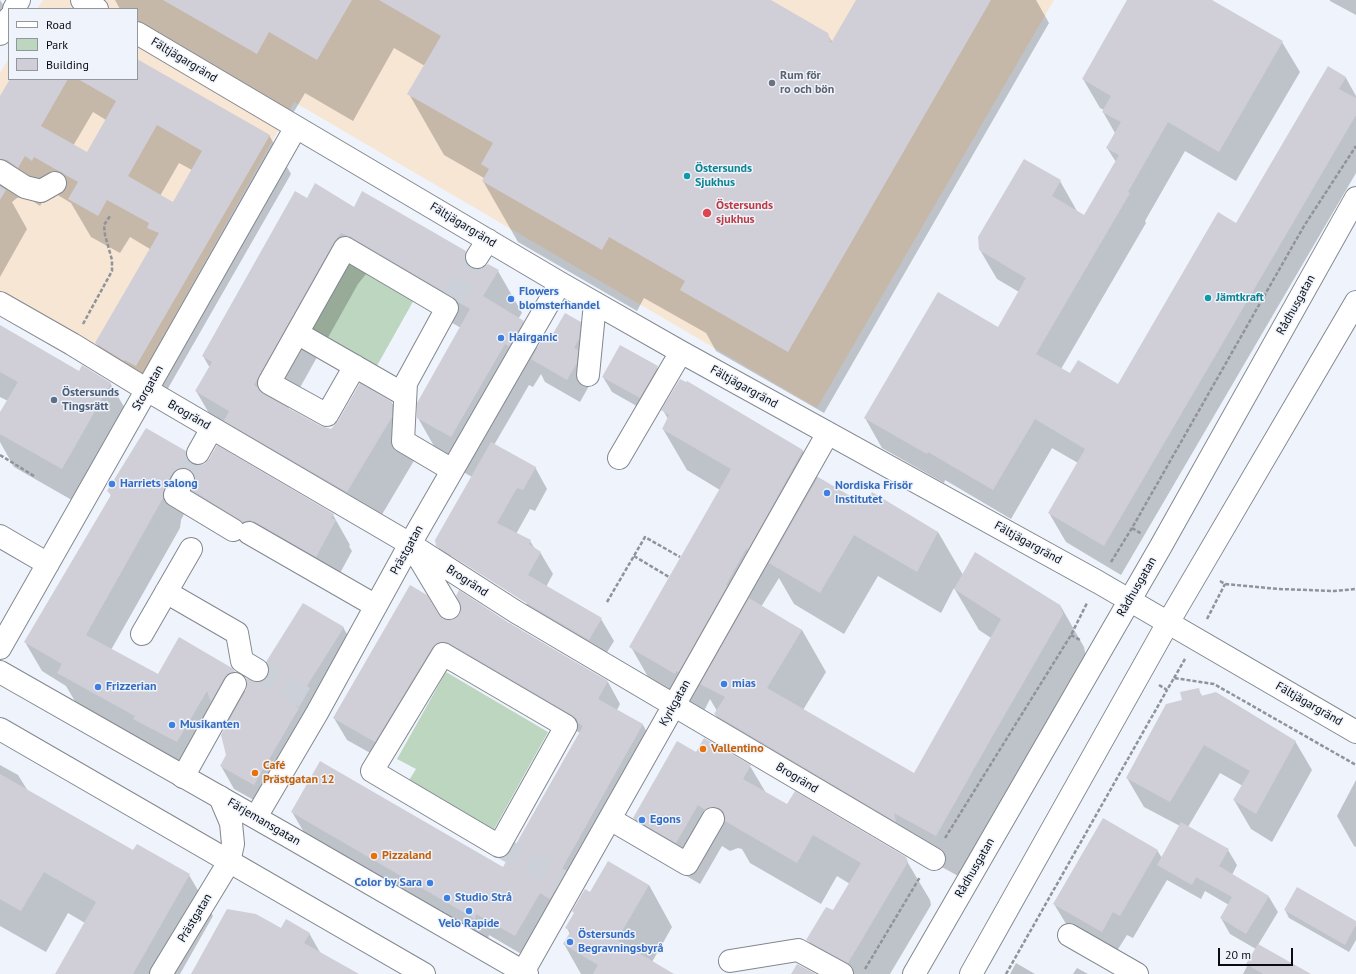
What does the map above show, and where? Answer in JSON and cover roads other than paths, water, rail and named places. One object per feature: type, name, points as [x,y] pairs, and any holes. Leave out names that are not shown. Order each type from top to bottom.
[{"type":"street","points":[[82,0],[95,8]]},
{"type":"street","points":[[0,34],[8,20]]},
{"type":"street","name":"Fältjägargränd","points":[[138,33],[296,127],[482,249],[560,283],[680,352],[1130,599],[1356,732]]},
{"type":"street","name":"Storgatan","points":[[0,648],[296,127]]},
{"type":"street","points":[[0,171],[25,187],[41,191],[55,183]]},
{"type":"street","name":"Rådhusgatan","points":[[914,974],[1161,546],[1356,198]]},
{"type":"street","points":[[355,366],[326,415],[269,383],[345,248],[450,303],[406,383],[404,441],[452,470]]},
{"type":"street","name":"Prästgatan","points":[[256,817],[314,702],[376,606],[452,470],[560,283]]},
{"type":"street","points":[[971,974],[1140,674],[1168,621],[1356,302]]},
{"type":"street","name":"Brogränd","points":[[0,303],[410,544],[516,612],[934,859]]},
{"type":"street","points":[[588,375],[595,303]]},
{"type":"street","points":[[297,333],[405,396]]},
{"type":"street","points":[[619,458],[680,352]]},
{"type":"street","points":[[198,453],[212,428]]},
{"type":"street","name":"Kyrkgatan","points":[[524,973],[828,433]]},
{"type":"street","points":[[183,480],[175,495],[376,606]]},
{"type":"street","points":[[0,536],[48,564]]},
{"type":"street","points":[[410,544],[449,608]]},
{"type":"street","points":[[142,634],[191,549]]},
{"type":"street","points":[[166,592],[237,633],[242,661],[257,670]]},
{"type":"street","points":[[443,654],[566,726],[499,846],[372,771],[443,654]]},
{"type":"street","name":"Färjemansgatan","points":[[0,672],[256,817],[524,973]]},
{"type":"street","points":[[183,776],[234,684]]},
{"type":"street","points":[[0,729],[424,974]]},
{"type":"street","name":"Prästgatan","points":[[161,974],[228,862],[233,844],[231,823],[220,797]]},
{"type":"street","points":[[610,819],[687,864],[713,819]]},
{"type":"street","points":[[1069,935],[1137,974]]},
{"type":"street","points":[[730,961],[798,950],[842,974]]},
{"type":"tunnel","points":[[453,299],[477,257]]},
{"type":"tunnel","points":[[183,480],[198,453]]},
{"type":"tunnel","points":[[257,670],[307,699]]},
{"type":"tunnel","points":[[499,846],[573,887]]},
{"type":"place","name":"Rum för ro och bön","points":[[772,83]]},
{"type":"place","name":"Östersunds Sjukhus","points":[[687,176]]},
{"type":"place","name":"Östersunds sjukhus","points":[[707,213]]},
{"type":"place","name":"Jämtkraft","points":[[1208,298]]},
{"type":"place","name":"Flowers blomsterhandel","points":[[511,299]]},
{"type":"place","name":"Hairganic","points":[[501,338]]},
{"type":"place","name":"Östersunds Tingsrätt","points":[[54,400]]},
{"type":"place","name":"Harriets salong","points":[[112,484]]},
{"type":"place","name":"Nordiska Frisör Institutet","points":[[827,493]]},
{"type":"place","name":"mias","points":[[724,684]]},
{"type":"place","name":"Frizzerian","points":[[98,687]]},
{"type":"place","name":"Musikanten","points":[[172,725]]},
{"type":"place","name":"Vallentino","points":[[703,749]]},
{"type":"place","name":"Café Prästgatan 12","points":[[255,773]]},
{"type":"place","name":"Egons","points":[[642,820]]},
{"type":"place","name":"Pizzaland","points":[[374,856]]},
{"type":"place","name":"Color by Sara","points":[[430,883]]},
{"type":"place","name":"Studio Strå","points":[[447,898]]},
{"type":"place","name":"Velo Rapide","points":[[469,911]]},
{"type":"place","name":"Östersunds Begravningsbyrå","points":[[570,942]]}]
